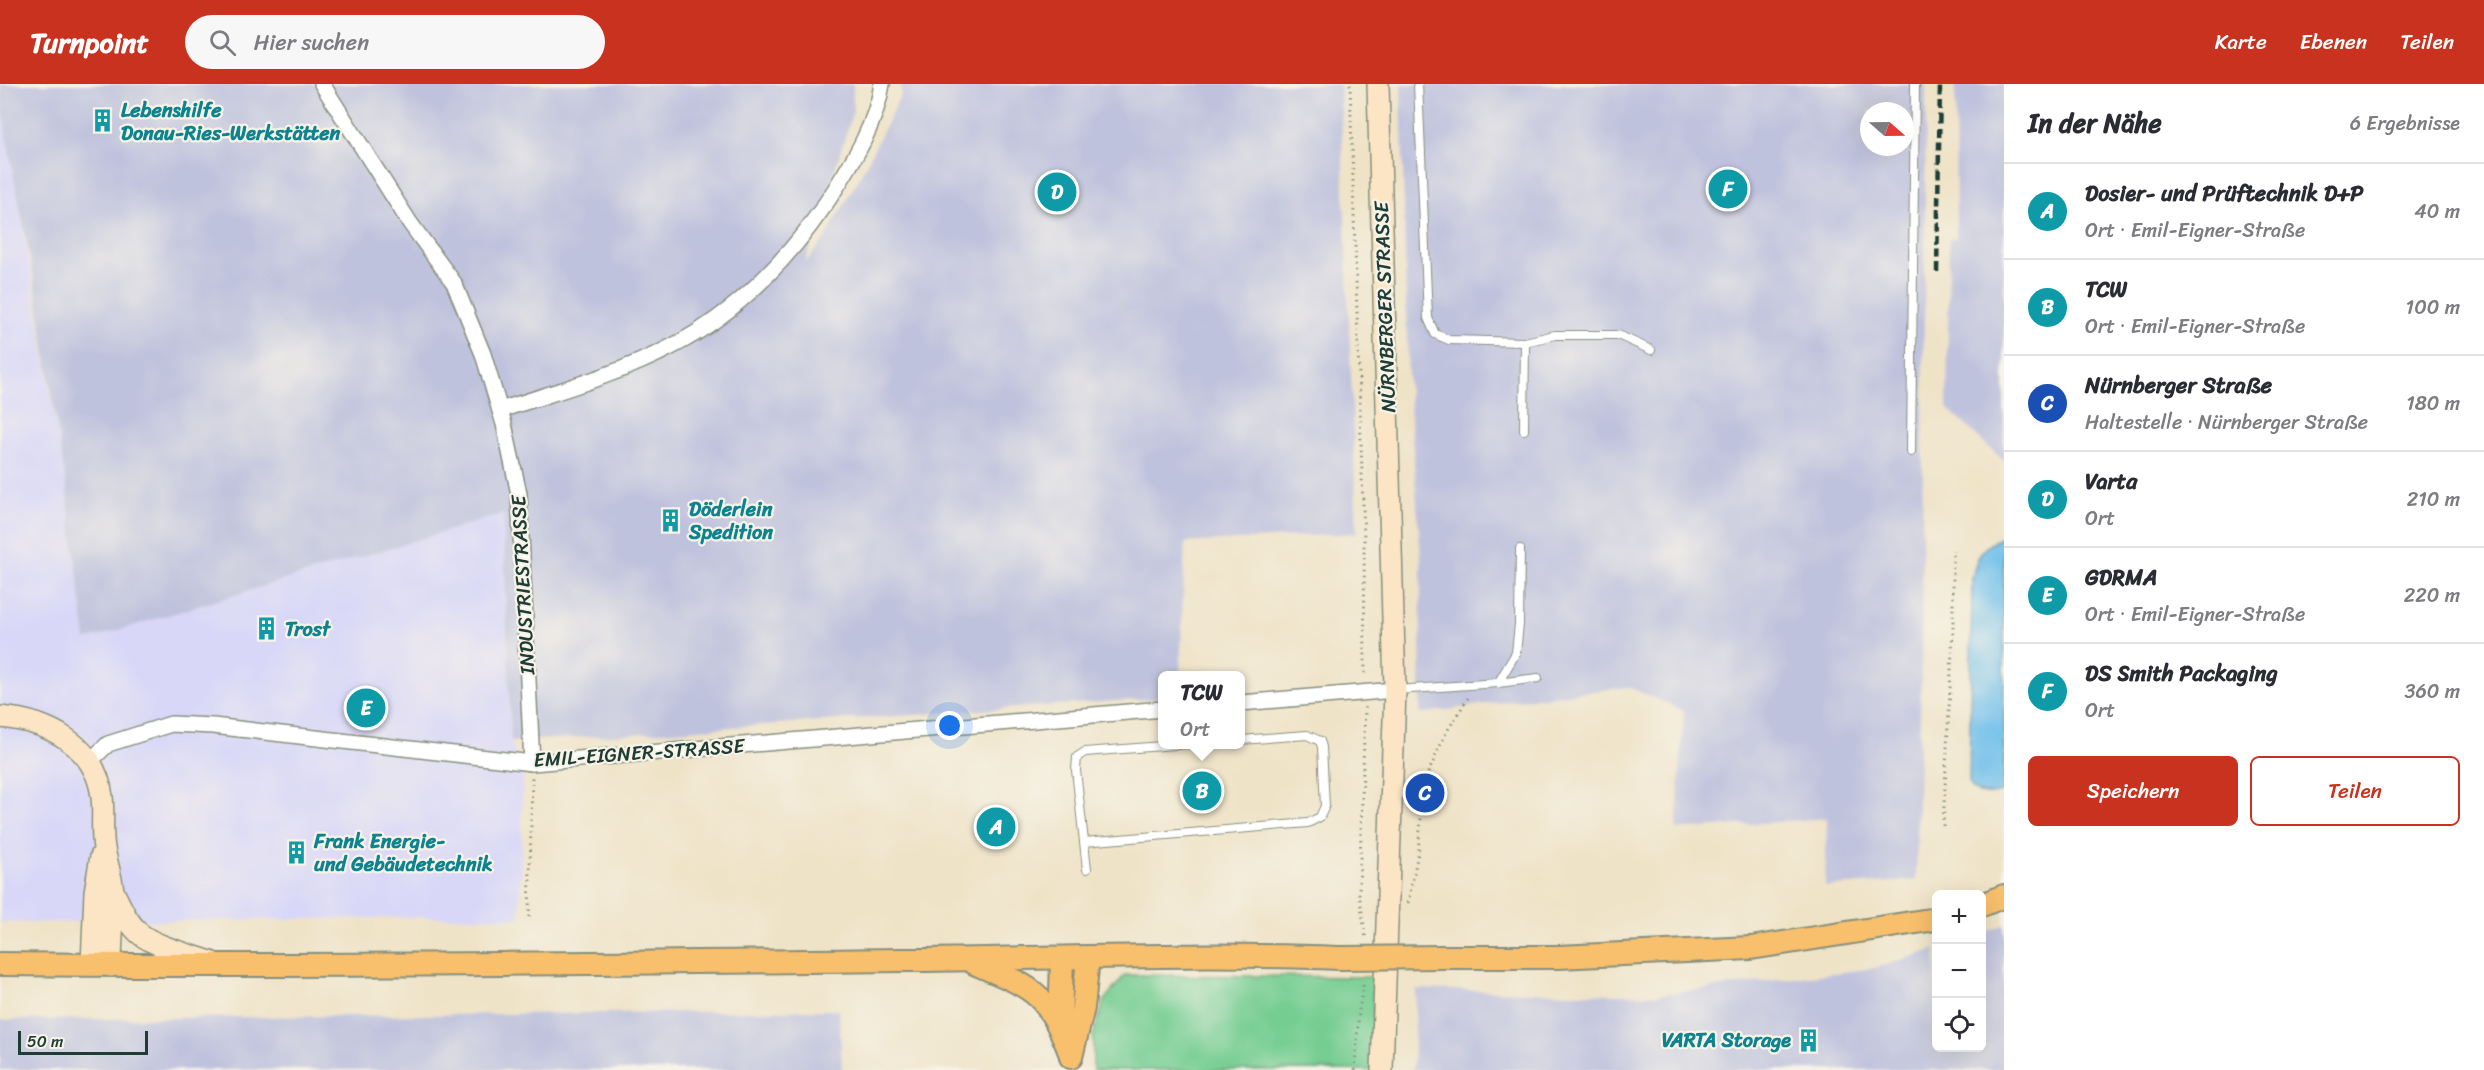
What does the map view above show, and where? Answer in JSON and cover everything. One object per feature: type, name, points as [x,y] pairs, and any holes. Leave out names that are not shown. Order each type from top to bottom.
[{"type":"main road","name":"NÜRNBERGER STRASSE","points":[[1378,84],[1395,690],[1382,1070]]},
{"type":"main road","points":[[0,717],[40,725],[60,734],[79,747],[90,761],[102,795],[103,846],[95,892],[101,965]]},
{"type":"main road","points":[[103,846],[113,891],[129,922],[140,934],[154,942],[222,966]]},
{"type":"main road","points":[[101,965],[113,891]]},
{"type":"main road","points":[[1986,903],[2004,896]]},
{"type":"main road","points":[[0,964],[222,966],[1062,959],[1258,955],[1339,958],[1569,957],[1751,948],[1932,920]]},
{"type":"main road","points":[[1071,1062],[1083,1008],[1088,958]]},
{"type":"main road","points":[[1060,1028],[1062,959]]},
{"type":"main road","points":[[967,960],[1036,993],[1051,1009],[1071,1062]]},
{"type":"street","name":"INDUSTRIESTRASSE","points":[[322,84],[410,224],[454,283],[483,354],[500,410],[519,494],[532,763]]},
{"type":"street","points":[[500,410],[619,370],[673,347],[729,310],[776,267],[816,218],[850,166],[869,130],[882,84]]},
{"type":"street","points":[[1245,703],[1395,690]]},
{"type":"street","name":"EMIL-EIGNER-STRASSE","points":[[90,761],[108,744],[171,724],[213,726],[532,763],[1158,709]]},
{"type":"lane","points":[[1418,84],[1428,318],[1435,334],[1449,340],[1525,342],[1555,335],[1618,335],[1651,350]]},
{"type":"lane","points":[[1911,452],[1915,84]]},
{"type":"lane","points":[[1524,430],[1525,342]]},
{"type":"lane","points":[[1498,683],[1516,653],[1519,624],[1520,549]]},
{"type":"lane","points":[[1395,690],[1538,678]]},
{"type":"lane","points":[[1084,842],[1308,823],[1320,817],[1325,806],[1320,741],[1307,735],[1245,740]]},
{"type":"lane","points":[[1087,869],[1076,770],[1077,757],[1085,752],[1158,746]]},
{"type":"path","points":[[1350,84],[1365,539],[1366,692],[1359,893],[1367,944]]},
{"type":"path","points":[[1943,826],[1953,630],[1953,550]]},
{"type":"path","points":[[1362,911],[1406,912],[1418,853],[1424,782],[1446,733],[1468,700],[1469,685]]},
{"type":"path","points":[[529,917],[532,763]]},
{"type":"path","points":[[1355,1070],[1359,1010],[1365,977]]},
{"type":"shaded area","points":[[0,84],[853,84],[853,112],[805,263],[826,237],[866,165],[901,94],[901,84],[1340,84],[1357,533],[1185,543],[1180,671],[1158,671],[1158,698],[511,742],[503,514],[86,640],[66,484],[34,280],[6,136]]},
{"type":"shaded area","points":[[1401,84],[1926,84],[1921,682],[1916,880],[1825,887],[1827,818],[1676,830],[1684,711],[1628,687],[1420,714],[1421,560],[1408,380]]},
{"type":"shaded area","points":[[1955,84],[2004,84],[2004,461],[1947,408],[1949,239],[1956,238]]},
{"type":"shaded area","points":[[0,90],[66,484],[86,640],[503,514],[511,742],[523,773],[520,918],[0,923]]},
{"type":"shaded area","points":[[2004,925],[2004,1070],[1413,1070],[1416,989],[1655,995],[1875,968],[1932,950],[1932,1052],[1986,1052],[1986,932]]},
{"type":"shaded area","points":[[839,1010],[842,1070],[0,1070],[0,1020]]},
{"type":"green space","points":[[1125,975],[1373,977],[1374,1070],[1093,1070],[1093,1036],[1105,999]]},
{"type":"water","points":[[2004,538],[2004,791],[1984,794],[1976,791],[1969,783],[1972,579],[1980,554],[1987,546]]},
{"type":"railway","points":[[1937,272],[1940,84]]},
{"type":"place","name":"Lebenshilfe Donau-Ries-Werkstätten","points":[[103,121]]},
{"type":"place","name":"DS Smith Packaging","points":[[1728,189]]},
{"type":"place","name":"Varta","points":[[1057,192]]},
{"type":"place","name":"Döderlein Spedition","points":[[671,521]]},
{"type":"place","name":"Trost","points":[[267,629]]},
{"type":"place","name":"GDRMA","points":[[366,708]]},
{"type":"place","name":"TCW","points":[[1202,791]]},
{"type":"place","name":"Nürnberger Straße","points":[[1425,793]]},
{"type":"place","name":"Dosier- und Prüftechnik D+P","points":[[996,827]]},
{"type":"place","name":"Frank Energie- und Gebäudetechnik","points":[[296,853]]},
{"type":"place","name":"VARTA Storage","points":[[1809,1040]]}]
